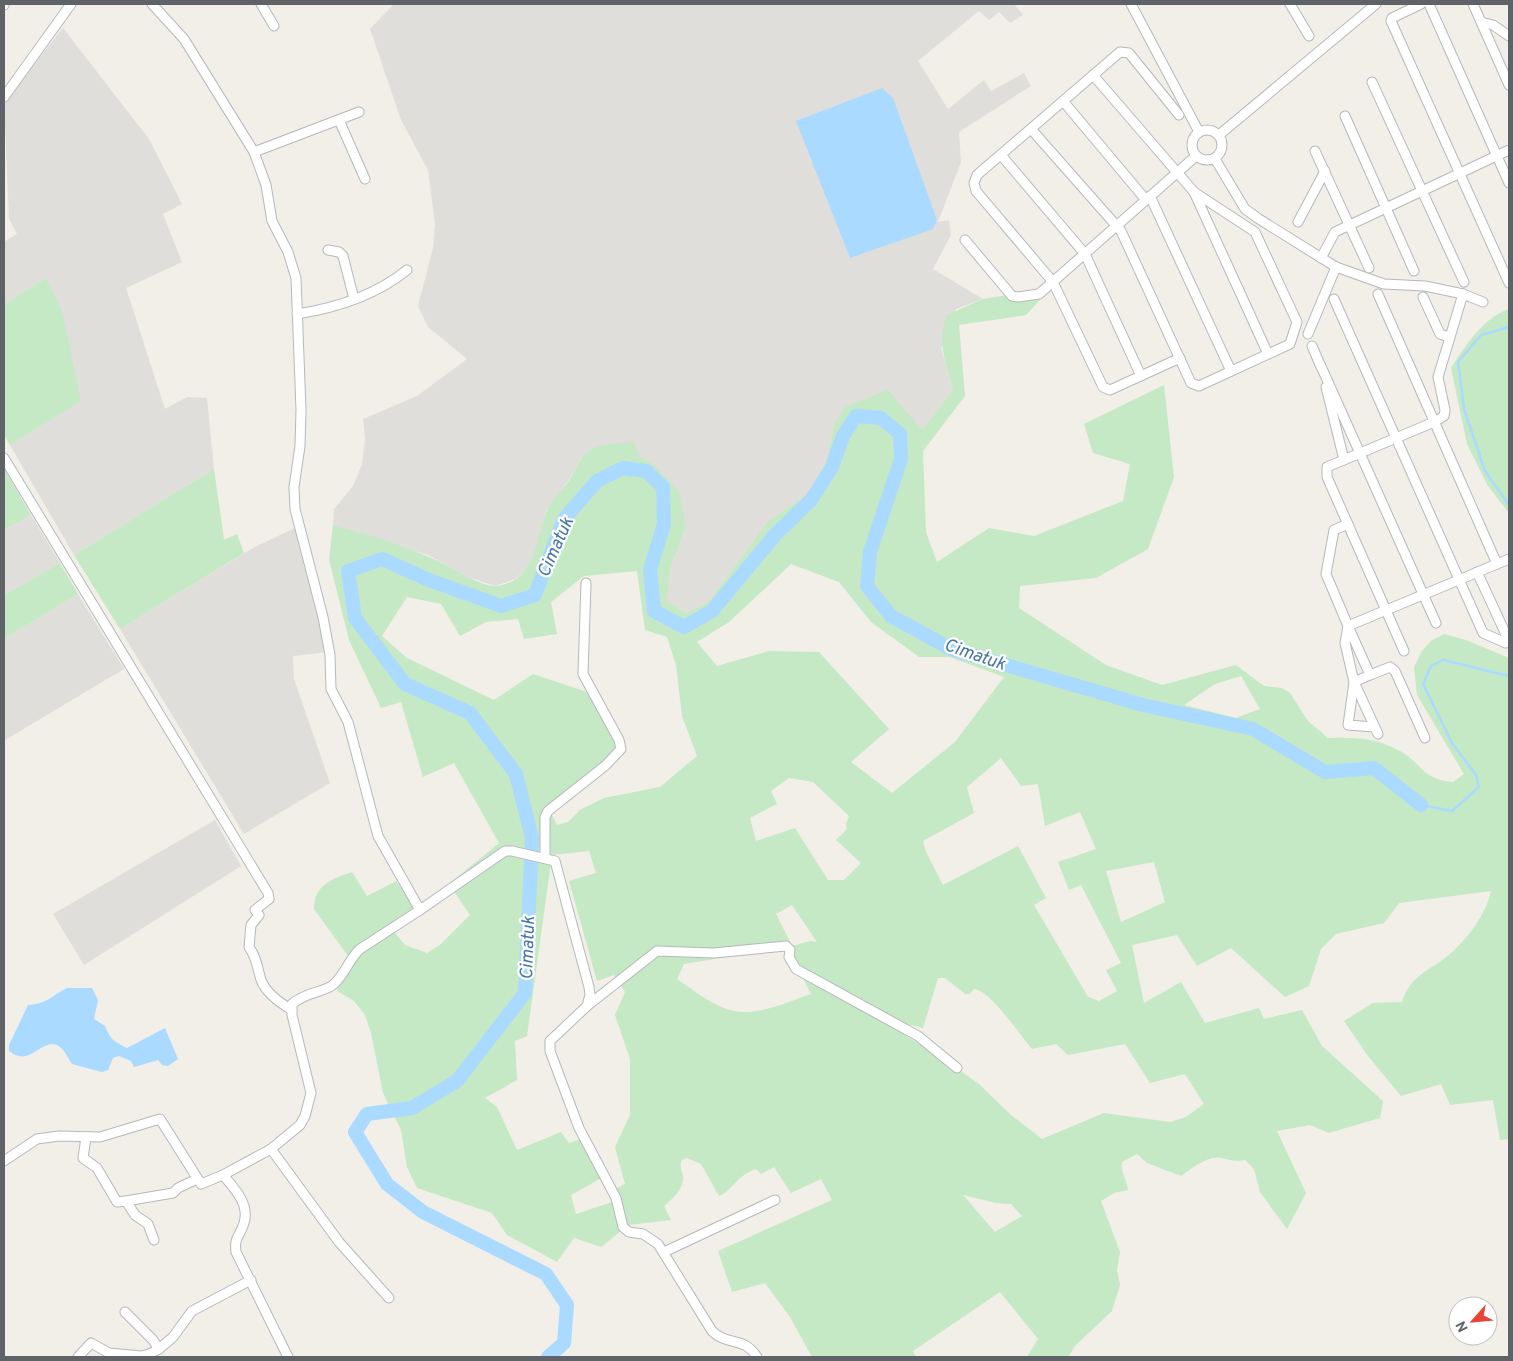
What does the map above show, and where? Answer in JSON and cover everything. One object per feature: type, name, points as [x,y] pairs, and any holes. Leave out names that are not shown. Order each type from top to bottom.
[{"type":"street","points":[[4,97],[71,4]]},
{"type":"street","points":[[152,4],[184,39],[254,152],[266,185],[272,221],[292,262],[296,278],[301,410],[300,446],[294,498],[323,617],[330,656],[329,682],[332,694],[344,710],[348,722],[378,836],[420,910]]},
{"type":"street","points":[[261,4],[274,26]]},
{"type":"street","points":[[1131,4],[1199,132]]},
{"type":"street","points":[[1290,4],[1309,36]]},
{"type":"street","points":[[1219,135],[1376,4]]},
{"type":"street","points":[[1421,4],[1392,18],[1391,21],[1509,283]]},
{"type":"street","points":[[1429,4],[1509,183]]},
{"type":"street","points":[[1473,4],[1509,85]]},
{"type":"street","points":[[1481,22],[1493,25],[1509,36]]},
{"type":"street","points":[[1179,115],[1129,53],[1120,52],[977,175],[974,183],[976,191],[1053,282],[1103,387],[1110,390],[1180,358]]},
{"type":"street","points":[[1093,75],[1194,192],[1268,354]]},
{"type":"street","points":[[1372,82],[1464,282]]},
{"type":"street","points":[[1063,101],[1148,198],[1231,372]]},
{"type":"street","points":[[254,152],[360,112]]},
{"type":"street","points":[[1345,116],[1414,271]]},
{"type":"street","points":[[339,120],[365,179]]},
{"type":"street","points":[[1031,129],[1121,231],[1194,386],[1199,386],[1290,344],[1297,326],[1282,288],[1255,232],[1194,192]]},
{"type":"street","points":[[1209,130],[1219,135],[1223,145],[1215,159],[1205,161],[1196,156],[1192,146],[1195,136],[1199,132],[1209,130]]},
{"type":"street","points":[[1321,258],[1335,232],[1509,150]]},
{"type":"street","points":[[1315,151],[1369,268]]},
{"type":"street","points":[[1000,155],[1085,254],[1141,376]]},
{"type":"street","points":[[965,240],[1012,296],[1018,298],[1039,294],[1196,156]]},
{"type":"street","points":[[1215,159],[1245,209],[1336,267],[1384,284],[1425,286],[1463,294],[1483,302]]},
{"type":"street","points":[[1298,222],[1325,171]]},
{"type":"street","points":[[328,250],[339,252],[343,256],[354,299]]},
{"type":"street","points":[[1308,334],[1336,267]]},
{"type":"street","points":[[297,314],[320,311],[354,299],[384,286],[407,270]]},
{"type":"street","points":[[1378,294],[1498,564]]},
{"type":"street","points":[[1404,651],[1327,477],[1327,467],[1434,422],[1444,416],[1445,410],[1438,377],[1463,294]]},
{"type":"street","points":[[1423,297],[1440,334],[1449,337]]},
{"type":"street","points":[[1334,299],[1483,633],[1506,643],[1509,641],[1477,572]]},
{"type":"street","points":[[1312,346],[1436,623]]},
{"type":"street","points":[[1320,364],[1344,460]]},
{"type":"street","points":[[4,458],[268,892],[269,899],[255,910],[259,915],[251,925],[249,947],[257,957],[265,987],[279,1002],[292,1010]]},
{"type":"street","points":[[1348,524],[1334,530],[1326,574],[1370,676]]},
{"type":"street","points":[[1348,626],[1509,559]]},
{"type":"street","points":[[542,857],[545,817],[548,811],[606,765],[620,749],[619,740],[583,674],[586,583]]},
{"type":"street","points":[[1348,626],[1345,643],[1354,682],[1376,731],[1348,724],[1354,682]]},
{"type":"street","points":[[1354,682],[1390,667],[1395,671],[1425,738]]},
{"type":"street","points":[[4,1161],[37,1139],[59,1136],[100,1137],[160,1119],[170,1132],[201,1184],[205,1184],[223,1175],[271,1149],[300,1125],[310,1101],[309,1079],[292,1004],[302,996],[334,985],[352,956],[360,949],[505,851],[512,850],[552,859],[557,864],[589,987],[590,995],[587,1006]]},
{"type":"street","points":[[757,1357],[748,1346],[741,1342],[719,1338],[712,1332],[664,1252],[650,1238],[643,1234],[629,1232],[623,1227],[616,1198],[579,1128],[550,1051],[550,1041],[587,1006],[657,951],[714,953],[786,946],[790,950],[790,957],[796,969],[870,1007],[900,1028],[918,1036],[957,1068]]},
{"type":"street","points":[[86,1137],[83,1158],[97,1168],[116,1202],[173,1193],[178,1188],[197,1179]]},
{"type":"street","points":[[271,1149],[339,1242],[389,1298]]},
{"type":"street","points":[[223,1175],[240,1195],[244,1207],[245,1222],[234,1241],[236,1252],[288,1357]]},
{"type":"street","points":[[664,1252],[775,1200]]},
{"type":"street","points":[[126,1201],[135,1215],[148,1224],[154,1240]]},
{"type":"street","points":[[78,1357],[92,1343],[118,1356],[141,1356],[159,1349],[173,1337],[192,1311],[251,1280]]},
{"type":"street","points":[[125,1312],[153,1340],[159,1349]]},
{"type":"shaded area","points":[[394,4],[1014,4],[1023,15],[1010,23],[999,12],[989,20],[979,11],[918,61],[948,109],[984,80],[991,91],[1024,73],[1031,86],[959,132],[961,162],[938,222],[949,220],[951,235],[933,269],[983,299],[956,309],[941,348],[953,390],[922,430],[834,424],[827,460],[807,494],[768,521],[708,602],[686,613],[665,601],[670,570],[686,526],[653,464],[639,456],[581,458],[570,478],[546,511],[538,544],[527,569],[515,579],[495,586],[468,577],[428,555],[333,525],[334,509],[353,486],[362,464],[365,438],[363,419],[417,396],[467,359],[428,327],[418,306],[433,248],[435,224],[428,170],[401,120],[370,29]]},
{"type":"shaded area","points":[[63,28],[149,139],[182,204],[163,214],[182,262],[126,288],[165,409],[187,397],[207,398],[214,469],[74,555],[10,445],[80,401],[46,278],[4,304],[4,242],[17,234],[9,219],[4,102]]},
{"type":"shaded area","points":[[31,515],[60,563],[4,595],[4,530]]},
{"type":"shaded area","points":[[299,526],[327,652],[293,656],[294,679],[330,783],[244,834],[120,629],[253,548]]},
{"type":"shaded area","points":[[78,594],[124,669],[5,740],[4,639]]},
{"type":"shaded area","points":[[215,820],[241,866],[84,965],[53,914]]},
{"type":"green space","points":[[46,278],[62,311],[81,401],[10,445],[4,435],[4,304]]},
{"type":"green space","points":[[1051,288],[1026,315],[959,325],[965,396],[923,451],[926,532],[937,562],[989,528],[1034,536],[1123,501],[1130,464],[1093,453],[1084,424],[1164,385],[1174,477],[1148,549],[1096,578],[1020,586],[1019,608],[1106,665],[1162,685],[1236,665],[1264,686],[1282,688],[1290,693],[1308,721],[1328,738],[1356,738],[1383,743],[1408,756],[1428,775],[1453,782],[1464,774],[1417,695],[1414,667],[1422,651],[1431,641],[1444,634],[1466,640],[1509,658],[1509,1139],[1500,1140],[1493,1100],[1450,1105],[1441,1084],[1401,1096],[1368,1056],[1344,1021],[1373,1003],[1402,1002],[1411,984],[1417,978],[1444,959],[1464,940],[1481,917],[1491,891],[1399,903],[1384,923],[1336,934],[1321,949],[1309,986],[1285,997],[1231,948],[1197,966],[1177,935],[1132,945],[1144,1003],[1181,982],[1205,1023],[1259,1008],[1264,1019],[1302,1010],[1322,1046],[1383,1101],[1380,1118],[1329,1133],[1310,1125],[1277,1131],[1306,1193],[1287,1229],[1260,1192],[1254,1169],[1245,1160],[1210,1159],[1200,1163],[1181,1176],[1147,1163],[1137,1154],[1122,1162],[1128,1190],[1114,1193],[1101,1201],[1120,1252],[1117,1270],[1120,1285],[1112,1311],[1075,1346],[1068,1357],[1027,1357],[1038,1339],[1000,1292],[913,1351],[916,1357],[812,1357],[790,1317],[765,1283],[732,1292],[718,1251],[832,1200],[821,1179],[791,1193],[774,1167],[761,1174],[756,1169],[744,1175],[728,1191],[719,1196],[701,1164],[687,1158],[682,1160],[681,1163],[682,1184],[676,1194],[664,1206],[671,1220],[628,1225],[601,1247],[574,1238],[557,1262],[507,1235],[492,1213],[417,1188],[407,1167],[401,1130],[383,1093],[371,1033],[365,1015],[354,1001],[337,991],[346,972],[348,956],[314,909],[315,901],[317,894],[331,880],[352,872],[367,896],[396,881],[416,908],[390,927],[405,945],[427,953],[440,945],[470,915],[449,884],[499,843],[454,763],[423,777],[401,702],[381,708],[349,640],[329,559],[333,525],[414,551],[483,584],[496,586],[509,583],[519,577],[532,558],[548,508],[570,479],[584,455],[592,449],[602,446],[634,442],[639,456],[653,464],[679,491],[686,526],[670,570],[666,601],[686,613],[708,602],[768,521],[807,494],[827,460],[834,424],[846,406],[888,390],[922,430],[953,390],[942,343],[942,334],[947,315],[983,299]],"holes":[[[791,564],[839,582],[871,622],[919,657],[950,657],[1004,677],[955,742],[892,793],[851,762],[889,729],[819,652],[769,651],[717,666],[697,642],[729,622]],[[637,571],[645,630],[667,637],[676,665],[682,716],[697,756],[660,787],[604,798],[580,810],[568,822],[557,825],[547,805],[616,755],[619,740],[593,694],[533,674],[494,700],[407,658],[382,636],[407,597],[441,604],[460,636],[486,622],[518,619],[524,639],[557,634],[551,602],[584,576]],[[1241,676],[1260,709],[1236,718],[1184,705],[1215,684]],[[1001,758],[1021,786],[1038,784],[1045,826],[1080,812],[1096,849],[1058,862],[1069,890],[1081,885],[1121,963],[1106,970],[1117,991],[1099,1001],[1088,997],[1034,905],[1046,898],[1018,846],[943,885],[926,852],[923,841],[974,813],[967,787]],[[789,778],[813,782],[849,816],[846,824],[847,829],[836,840],[861,863],[844,880],[828,880],[795,828],[756,841],[750,818],[777,804],[771,791]],[[589,851],[596,873],[569,881],[597,981],[614,975],[625,992],[615,1015],[630,1059],[630,1115],[615,1147],[625,1184],[617,1188],[621,1199],[576,1214],[571,1195],[603,1177],[584,1138],[569,1143],[561,1132],[517,1150],[497,1107],[485,1098],[517,1080],[515,1041],[527,1036],[552,855]],[[1154,862],[1165,902],[1121,922],[1106,871]],[[792,905],[817,942],[810,941],[792,946],[776,914]],[[792,946],[791,954],[811,994],[759,1011],[737,1012],[727,1009],[701,996],[677,979],[684,964]],[[938,978],[945,978],[965,994],[970,994],[974,989],[989,997],[1032,1049],[1056,1044],[1068,1055],[1125,1044],[1150,1083],[1185,1074],[1204,1104],[1186,1117],[1170,1122],[1104,1113],[1042,1139],[1011,1115],[979,1084],[941,1057],[904,1035],[907,1024],[923,1028]],[[963,1195],[996,1203],[1011,1204],[1022,1216],[995,1232]]]},
{"type":"green space","points":[[1509,309],[1509,513],[1488,486],[1467,444],[1451,368],[1483,325],[1491,318]]},
{"type":"green space","points":[[4,469],[31,515],[4,530]]},
{"type":"green space","points":[[214,469],[224,540],[237,534],[244,553],[120,629],[74,555]]},
{"type":"green space","points":[[60,563],[78,594],[4,639],[4,595]]},
{"type":"water","points":[[882,88],[893,98],[937,220],[933,229],[850,258],[796,121]]},
{"type":"water","points":[[67,988],[92,988],[98,1000],[94,1019],[105,1026],[113,1040],[119,1044],[127,1048],[165,1028],[178,1059],[168,1066],[162,1065],[158,1060],[134,1067],[131,1061],[119,1056],[113,1058],[108,1070],[102,1072],[72,1064],[64,1051],[57,1045],[51,1044],[23,1056],[9,1051],[9,1045],[28,1005],[44,1001]]},
{"type":"waterway","points":[[1509,327],[1481,335],[1458,362],[1464,409],[1485,471],[1509,505]]},
{"type":"waterway","name":"Cimatuk","points":[[548,1357],[564,1343],[567,1305],[546,1274],[423,1212],[387,1184],[355,1132],[367,1114],[412,1108],[457,1081],[525,993],[532,838],[516,774],[470,713],[405,684],[355,618],[348,571],[382,559],[429,580],[501,606],[535,595],[564,519],[597,481],[623,468],[646,471],[663,487],[664,524],[650,570],[654,611],[684,627],[712,611],[775,535],[811,500],[831,469],[843,436],[856,416],[881,418],[900,434],[901,459],[870,552],[867,586],[891,616],[951,649],[1143,705],[1253,729],[1325,772],[1374,768],[1421,805]]},
{"type":"waterway","points":[[1421,805],[1452,811],[1479,787],[1476,775],[1452,743],[1423,684],[1431,666],[1443,660],[1509,676]]}]
